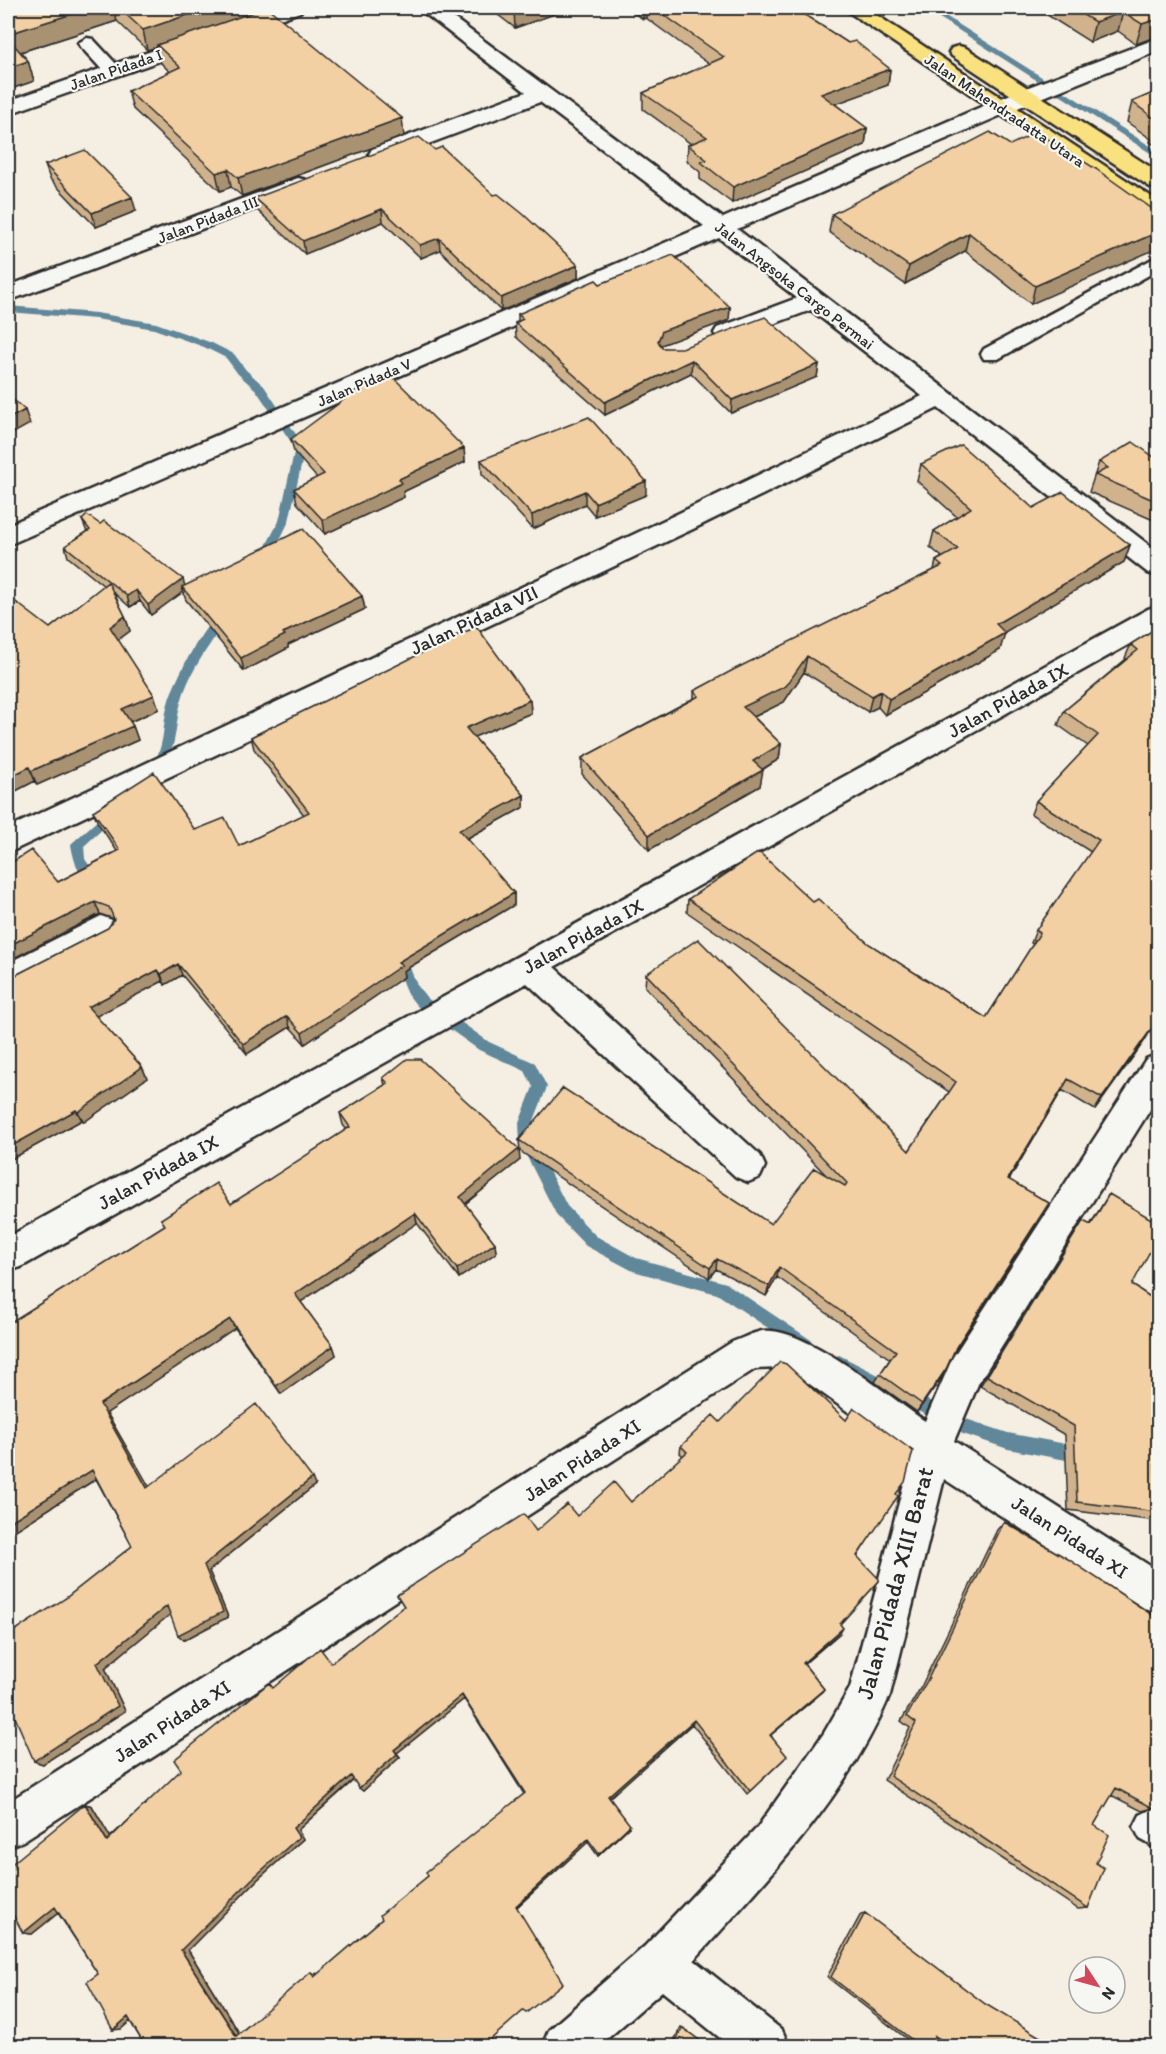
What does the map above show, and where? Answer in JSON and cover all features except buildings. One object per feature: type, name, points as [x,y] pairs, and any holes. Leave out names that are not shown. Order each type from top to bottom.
[{"type":"highway","name":"Jalan Mahendradatta Utara","points":[[853,8],[1158,211]]},
{"type":"highway","name":"Jalan Mahendradatta Utara","points":[[940,39],[1158,182]]},
{"type":"street","name":"Jalan Pidada I","points":[[8,108],[293,8]]},
{"type":"street","name":"Jalan Angsoka Cargo Permai","points":[[428,8],[721,228],[1158,566]]},
{"type":"street","name":"Jalan Pidada V","points":[[8,536],[1026,96],[1158,44]]},
{"type":"street","points":[[365,160],[544,93]]},
{"type":"street","name":"Jalan Pidada III","points":[[8,294],[320,177]]},
{"type":"street","points":[[704,341],[814,300]]},
{"type":"street","name":"Jalan Pidada VII","points":[[8,841],[684,522],[940,397]]},
{"type":"street","name":"Jalan Pidada IX","points":[[8,1255],[1158,616]]},
{"type":"street","points":[[8,978],[101,929]]},
{"type":"street","points":[[530,965],[748,1166]]},
{"type":"street","name":"Jalan Pidada XIII Barat","points":[[565,2046],[661,1962],[771,1843],[838,1749],[869,1695],[932,1449],[966,1370],[1158,1069]]},
{"type":"street","name":"Jalan Pidada XI","points":[[8,1826],[745,1355],[763,1348],[779,1350],[810,1362],[932,1449],[1158,1594]]},
{"type":"street","points":[[661,1962],[766,2046]]},
{"type":"lane","points":[[87,43],[112,70]]},
{"type":"lane","points":[[991,354],[1158,262]]},
{"type":"waterway","points":[[928,8],[1158,155]]},
{"type":"waterway","points":[[8,309],[96,316],[156,326],[208,345],[230,356],[242,372],[260,388],[300,448],[284,521],[265,559]]},
{"type":"waterway","points":[[158,767],[167,752],[173,710],[183,679],[201,646],[222,617]]},
{"type":"waterway","points":[[95,883],[79,860],[77,844],[113,813]]},
{"type":"waterway","points":[[390,962],[405,972],[411,988],[422,1002],[484,1046],[530,1067],[540,1087],[526,1123],[527,1143],[562,1211],[591,1241],[633,1264],[721,1288],[806,1345]]},
{"type":"waterway","points":[[839,1362],[960,1425],[1008,1441],[1082,1455]]}]
